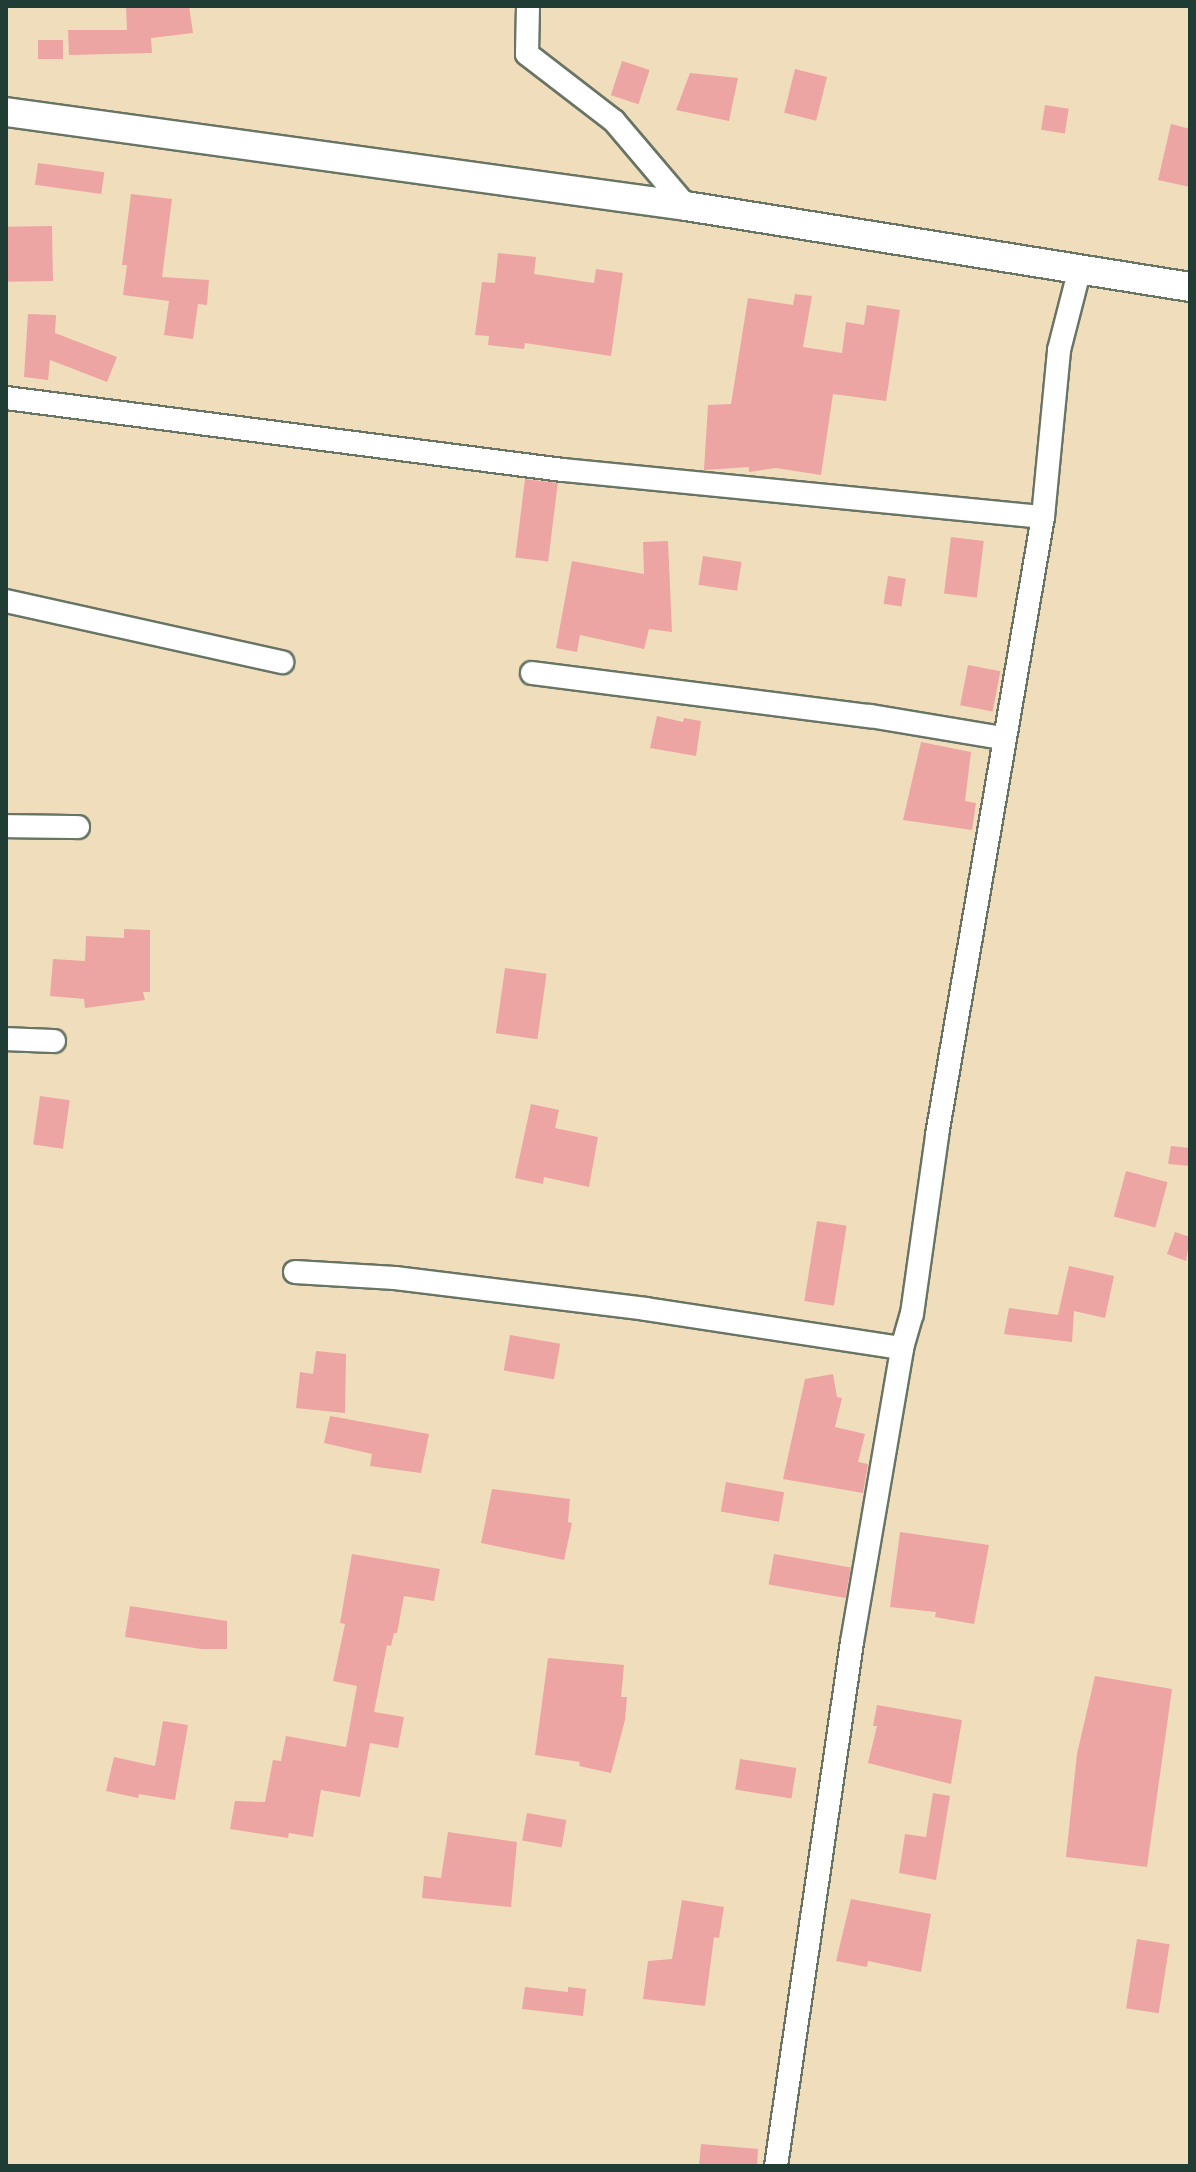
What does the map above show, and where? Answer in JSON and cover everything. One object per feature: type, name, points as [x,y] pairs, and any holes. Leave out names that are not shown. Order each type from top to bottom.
[{"type":"street","points":[[528,6],[527,54],[614,121],[686,206]]},
{"type":"street","points":[[6,112],[686,206],[1079,272],[1190,287]]},
{"type":"street","points":[[776,2166],[852,1642],[902,1348],[912,1314],[937,1135],[1002,738],[1043,517],[1059,350],[1079,272]]},
{"type":"street","points":[[6,398],[563,470],[1043,517]]},
{"type":"street","points":[[6,601],[282,662]]},
{"type":"street","points":[[532,673],[870,716],[1002,738]]},
{"type":"street","points":[[6,826],[78,827]]},
{"type":"street","points":[[6,1039],[54,1041]]},
{"type":"street","points":[[295,1272],[395,1278],[630,1307],[902,1348]]},
{"type":"building","points":[[126,6],[189,6],[193,33],[151,38],[152,53],[69,55],[68,30],[127,30]]},
{"type":"building","points":[[38,40],[63,40],[63,59],[38,59]]},
{"type":"building","points":[[622,61],[650,70],[638,104],[611,95]]},
{"type":"building","points":[[795,69],[827,77],[816,121],[784,113]]},
{"type":"building","points":[[690,73],[738,78],[729,121],[676,110]]},
{"type":"building","points":[[1045,105],[1069,109],[1065,133],[1041,130]]},
{"type":"building","points":[[1171,124],[1190,129],[1190,187],[1158,180]]},
{"type":"building","points":[[38,163],[104,172],[101,194],[35,185]]},
{"type":"building","points":[[131,194],[172,199],[162,277],[209,280],[207,305],[198,304],[193,339],[164,335],[169,301],[123,295],[127,265],[122,265]]},
{"type":"building","points":[[52,226],[53,281],[7,282],[6,227]]},
{"type":"building","points":[[498,253],[536,257],[534,274],[594,283],[596,269],[623,273],[611,356],[525,343],[524,349],[488,345],[489,336],[475,335],[482,282],[495,283]]},
{"type":"building","points":[[795,294],[812,296],[803,347],[842,353],[846,322],[864,325],[867,305],[900,310],[886,401],[833,394],[821,475],[776,468],[749,472],[749,467],[704,470],[708,405],[731,404],[748,298],[793,305]]},
{"type":"building","points":[[28,314],[56,315],[55,333],[117,357],[107,382],[50,360],[48,380],[24,377]]},
{"type":"building","points":[[525,479],[558,483],[548,561],[515,557]]},
{"type":"building","points":[[951,537],[984,541],[977,598],[944,594]]},
{"type":"building","points":[[668,541],[672,632],[649,629],[644,649],[580,635],[577,652],[556,648],[572,561],[644,574],[643,542]]},
{"type":"building","points":[[703,556],[742,562],[737,591],[698,585]]},
{"type":"building","points":[[888,576],[906,579],[901,606],[884,604]]},
{"type":"building","points":[[968,665],[1000,671],[993,712],[960,705]]},
{"type":"building","points":[[657,716],[683,722],[684,718],[701,721],[696,756],[650,748]]},
{"type":"building","points":[[921,742],[971,752],[965,801],[976,803],[972,830],[903,820]]},
{"type":"building","points":[[124,929],[150,930],[150,992],[143,992],[145,1000],[85,1008],[84,999],[50,996],[53,959],[85,961],[86,936],[124,938]]},
{"type":"building","points":[[505,968],[547,974],[537,1039],[496,1033]]},
{"type":"building","points":[[40,1096],[70,1100],[63,1149],[33,1145]]},
{"type":"building","points":[[531,1104],[559,1110],[555,1128],[598,1137],[589,1187],[544,1177],[543,1184],[515,1178]]},
{"type":"building","points":[[1171,1146],[1190,1148],[1190,1166],[1168,1164]]},
{"type":"building","points":[[1126,1171],[1168,1182],[1155,1228],[1114,1216]]},
{"type":"building","points":[[817,1221],[847,1226],[834,1306],[804,1301]]},
{"type":"building","points":[[1175,1232],[1190,1237],[1186,1261],[1167,1254]]},
{"type":"building","points":[[1069,1266],[1114,1276],[1105,1318],[1074,1311],[1072,1342],[1004,1334],[1009,1308],[1058,1315]]},
{"type":"building","points":[[510,1335],[560,1344],[554,1379],[504,1370]]},
{"type":"building","points":[[316,1351],[346,1354],[345,1413],[296,1408],[300,1372],[313,1374]]},
{"type":"building","points":[[833,1374],[837,1397],[842,1398],[835,1427],[865,1434],[858,1462],[868,1464],[863,1493],[783,1479],[805,1379]]},
{"type":"building","points":[[330,1416],[429,1434],[421,1473],[370,1466],[372,1454],[324,1443]]},
{"type":"building","points":[[726,1482],[784,1492],[779,1522],[721,1512]]},
{"type":"building","points":[[492,1489],[570,1499],[568,1522],[572,1523],[564,1560],[481,1543]]},
{"type":"building","points":[[900,1532],[989,1545],[974,1624],[935,1617],[936,1612],[890,1607]]},
{"type":"building","points":[[352,1554],[440,1569],[434,1601],[404,1596],[397,1633],[394,1633],[391,1646],[387,1645],[374,1712],[404,1717],[398,1748],[370,1743],[360,1797],[321,1790],[313,1837],[289,1833],[288,1838],[230,1829],[235,1801],[265,1802],[273,1760],[281,1761],[286,1736],[346,1747],[357,1686],[333,1681],[345,1624],[340,1623]]},
{"type":"building","points":[[774,1554],[851,1568],[845,1598],[769,1585]]},
{"type":"building","points":[[130,1606],[227,1621],[227,1649],[201,1649],[125,1637]]},
{"type":"building","points":[[548,1658],[624,1665],[621,1697],[627,1697],[625,1720],[611,1773],[579,1766],[580,1762],[535,1755]]},
{"type":"building","points":[[1095,1676],[1172,1689],[1147,1867],[1066,1857],[1077,1754]]},
{"type":"building","points":[[877,1705],[962,1720],[951,1784],[868,1763],[877,1726],[873,1726]]},
{"type":"building","points":[[163,1721],[188,1725],[175,1800],[139,1794],[138,1798],[106,1791],[114,1757],[155,1766]]},
{"type":"building","points":[[740,1759],[796,1768],[791,1799],[735,1790]]},
{"type":"building","points":[[933,1793],[950,1796],[936,1880],[899,1873],[905,1834],[926,1837]]},
{"type":"building","points":[[527,1813],[566,1820],[562,1848],[522,1841]]},
{"type":"building","points":[[448,1832],[517,1842],[511,1907],[422,1898],[424,1876],[441,1878]]},
{"type":"building","points":[[851,1899],[931,1914],[921,1972],[868,1961],[867,1967],[836,1961]]},
{"type":"building","points":[[682,1900],[724,1907],[719,1938],[714,1937],[705,2006],[643,1999],[648,1961],[672,1959]]},
{"type":"building","points":[[1137,1939],[1170,1944],[1159,2013],[1126,2008]]},
{"type":"building","points":[[525,1987],[568,1992],[568,1987],[586,1989],[583,2016],[522,2009]]},
{"type":"building","points":[[701,2144],[758,2149],[757,2166],[699,2166]]}]
